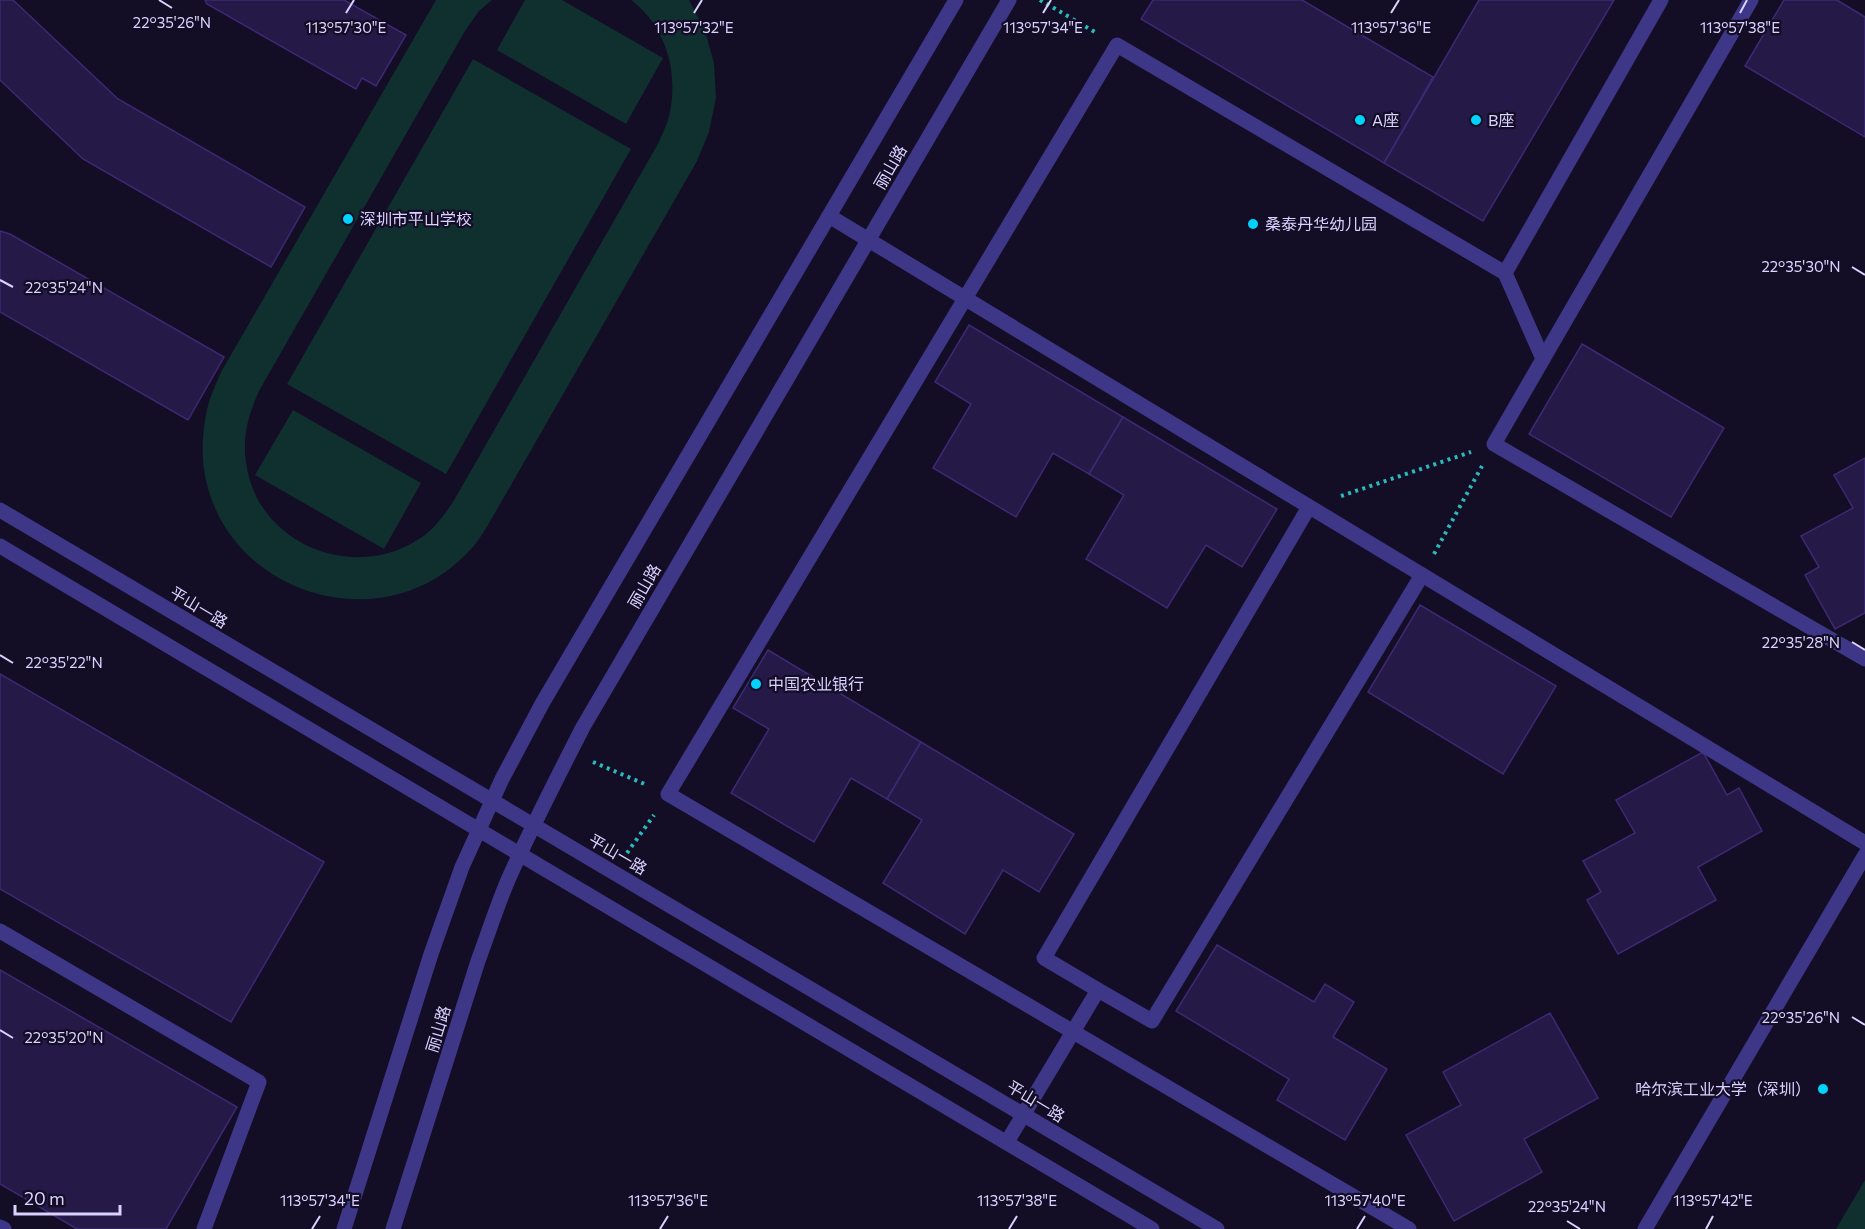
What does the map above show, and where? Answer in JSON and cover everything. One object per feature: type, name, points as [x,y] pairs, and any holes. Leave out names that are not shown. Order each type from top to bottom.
[{"type":"street","name":"丽山路","points":[[344,1229],[431,954],[462,867],[492,801],[543,702],[956,0]]},
{"type":"street","name":"丽山路","points":[[393,1229],[478,961],[507,882],[583,727],[1009,0]]},
{"type":"street","points":[[1505,273],[1661,0]]},
{"type":"street","points":[[1751,0],[1494,444],[1865,659]]},
{"type":"street","points":[[1408,1229],[668,794],[1117,45],[1505,273],[1543,359]]},
{"type":"street","points":[[829,216],[1865,843]]},
{"type":"street","points":[[1310,507],[1044,958],[1152,1021],[1422,575]]},
{"type":"street","name":"平山一路","points":[[0,510],[1217,1229]]},
{"type":"street","points":[[0,546],[1152,1229]]},
{"type":"street","points":[[1645,1229],[1865,855]]},
{"type":"street","points":[[0,931],[259,1082],[204,1229]]},
{"type":"street","points":[[1006,1142],[1098,990]]},
{"type":"street","points":[[0,1227],[4,1229]]},
{"type":"path","points":[[1040,0],[1117,45]]},
{"type":"path","points":[[1310,507],[1494,444]]},
{"type":"path","points":[[1422,575],[1494,444]]},
{"type":"path","points":[[570,753],[668,794],[613,872]]},
{"type":"green space","points":[[436,0],[492,0],[479,11],[465,31],[259,391],[247,425],[246,462],[254,490],[268,514],[287,534],[311,547],[337,555],[365,557],[393,552],[419,539],[429,531],[453,502],[659,142],[667,123],[672,100],[672,84],[667,52],[654,24],[631,0],[689,0],[705,31],[714,63],[716,98],[709,132],[697,161],[475,545],[434,579],[394,595],[353,599],[312,592],[274,575],[241,548],[217,513],[203,462],[203,436],[207,410],[221,372]]},
{"type":"green space","points":[[525,0],[562,0],[663,58],[626,124],[497,50]]},
{"type":"green space","points":[[473,59],[631,149],[446,474],[287,384]]},
{"type":"green space","points":[[293,410],[421,483],[384,549],[255,475]]},
{"type":"green space","points":[[1865,1180],[1865,1229],[1836,1229]]},
{"type":"building","points":[[0,0],[13,0],[118,99],[305,207],[271,267],[83,159],[0,80]]},
{"type":"building","points":[[205,0],[344,0],[406,35],[376,86],[362,78],[356,89],[207,4]]},
{"type":"building","name":"A座","points":[[1153,0],[1302,0],[1433,77],[1384,163],[1141,19]]},
{"type":"building","name":"B座","points":[[1479,0],[1614,0],[1483,221],[1384,163]]},
{"type":"building","points":[[1784,0],[1837,0],[1865,17],[1865,137],[1745,66]]},
{"type":"building","points":[[0,231],[10,234],[224,357],[188,420],[0,312]]},
{"type":"building","points":[[969,325],[1123,417],[1089,474],[1053,453],[1016,517],[933,468],[971,404],[935,382]]},
{"type":"building","points":[[1582,344],[1724,428],[1671,517],[1529,434]]},
{"type":"building","points":[[1123,417],[1277,509],[1242,567],[1206,545],[1167,608],[1086,559],[1124,495],[1089,474]]},
{"type":"building","points":[[1865,458],[1865,613],[1835,629],[1805,575],[1819,567],[1801,536],[1853,508],[1834,475]]},
{"type":"building","points":[[1420,605],[1556,686],[1503,774],[1368,692]]},
{"type":"building","points":[[768,650],[921,742],[887,799],[851,778],[814,842],[731,793],[769,729],[733,708]]},
{"type":"building","points":[[0,674],[324,862],[231,1022],[0,889]]},
{"type":"building","points":[[921,742],[1074,834],[1039,892],[1003,870],[965,934],[883,883],[922,820],[887,799]]},
{"type":"building","points":[[1703,752],[1727,795],[1739,788],[1762,831],[1698,867],[1716,900],[1618,954],[1587,900],[1601,892],[1583,861],[1635,833],[1616,800]]},
{"type":"building","points":[[1217,945],[1314,1002],[1325,984],[1354,1002],[1333,1037],[1387,1069],[1345,1140],[1277,1100],[1289,1079],[1176,1011]]},
{"type":"building","points":[[0,970],[237,1107],[166,1229],[77,1229],[0,1184]]},
{"type":"building","points":[[1550,1013],[1598,1098],[1524,1139],[1542,1172],[1454,1221],[1406,1135],[1461,1105],[1443,1072]]},
{"type":"place","name":"A座","points":[[1360,120]]},
{"type":"place","name":"B座","points":[[1476,120]]},
{"type":"place","name":"深圳市平山学校","points":[[348,219]]},
{"type":"place","name":"桑泰丹华幼儿园","points":[[1253,224]]},
{"type":"place","name":"中国农业银行","points":[[756,684]]},
{"type":"place","name":"哈尔滨工业大学（深圳）","points":[[1823,1089]]}]
